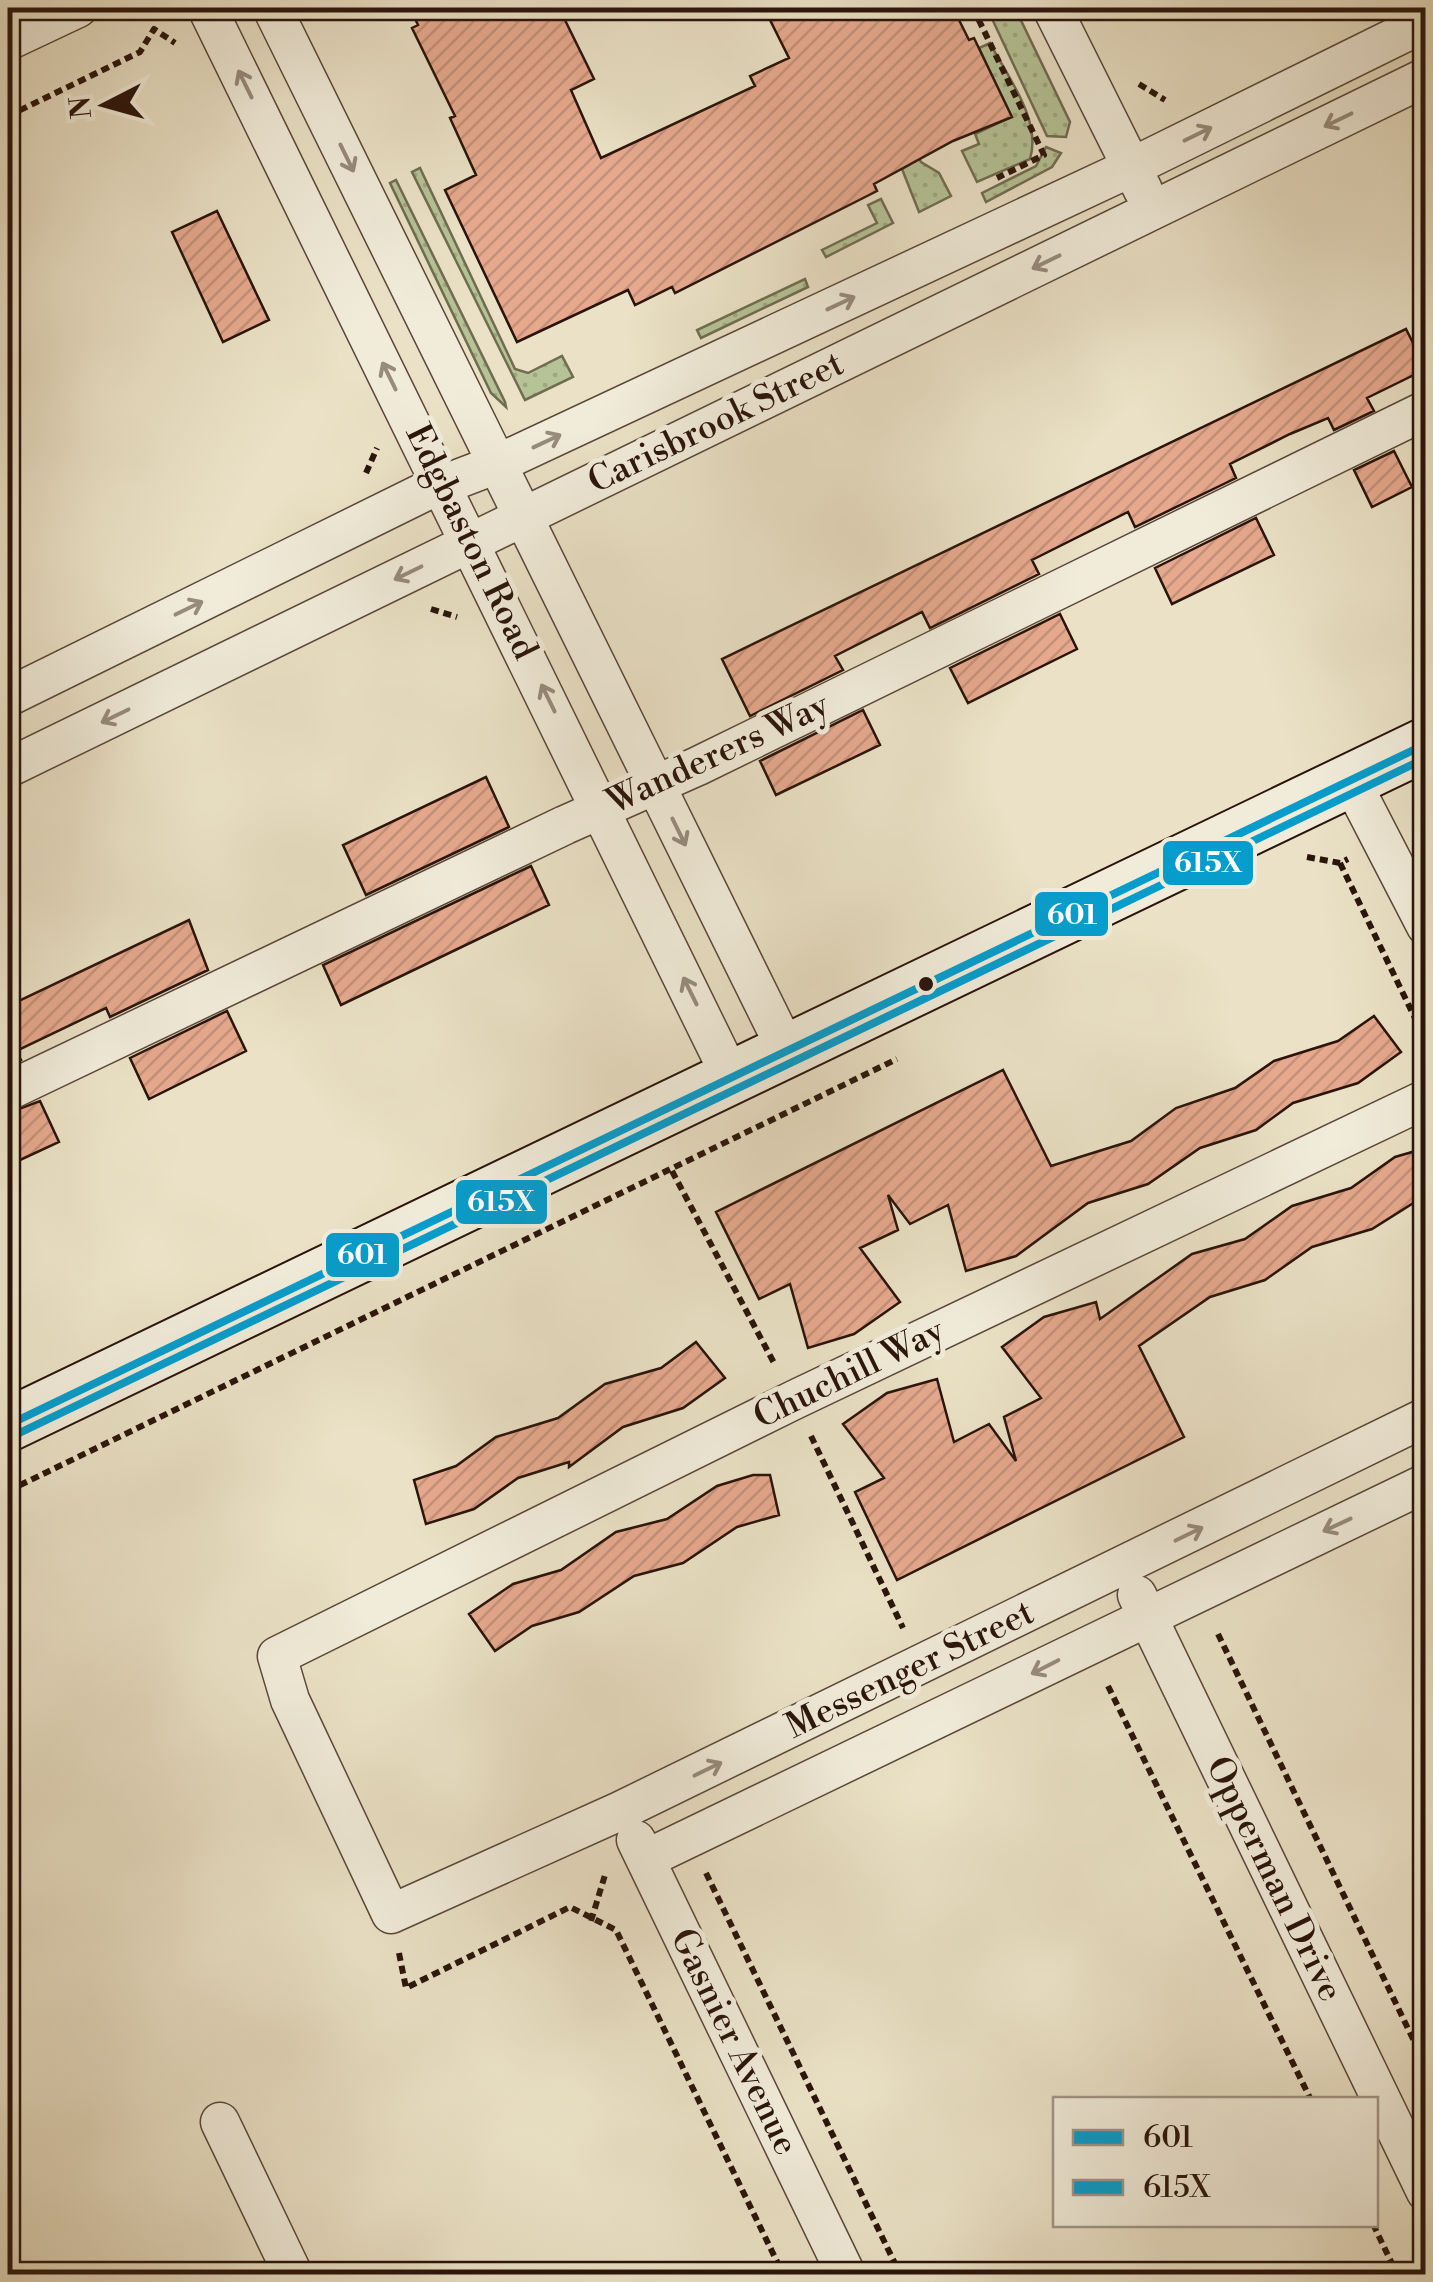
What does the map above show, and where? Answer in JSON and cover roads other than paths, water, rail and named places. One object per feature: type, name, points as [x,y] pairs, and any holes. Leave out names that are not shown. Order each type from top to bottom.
[{"type":"main road","points":[[8,1425],[1426,744]]},
{"type":"street","points":[[8,41],[78,8]]},
{"type":"street","name":"Edgbaston Road","points":[[206,8],[603,808],[732,1079]]},
{"type":"street","name":"Edgbaston Road","points":[[272,8],[788,1051]]},
{"type":"street","points":[[1052,8],[1153,210]]},
{"type":"street","name":"Carisbrook Street","points":[[8,697],[441,484],[497,464],[1132,167],[1426,22]]},
{"type":"street","name":"Carisbrook Street","points":[[8,768],[1426,77]]},
{"type":"street","name":"Wanderers Way","points":[[8,1091],[655,784],[1426,410]]},
{"type":"street","points":[[1352,781],[1426,926]]},
{"type":"street","name":"Chuchill Way","points":[[391,1914],[290,1700],[277,1656],[812,1391],[1426,1099]]},
{"type":"street","name":"Messenger Street","points":[[391,1914],[620,1811],[1426,1417]]},
{"type":"street","name":"Messenger Street","points":[[646,1859],[1426,1483]]},
{"type":"street","name":"Opperman Drive","points":[[1124,1566],[1426,2192]]},
{"type":"street","name":"Gasnier Avenue","points":[[620,1811],[846,2274]]},
{"type":"street","points":[[220,2122],[293,2274]]}]
